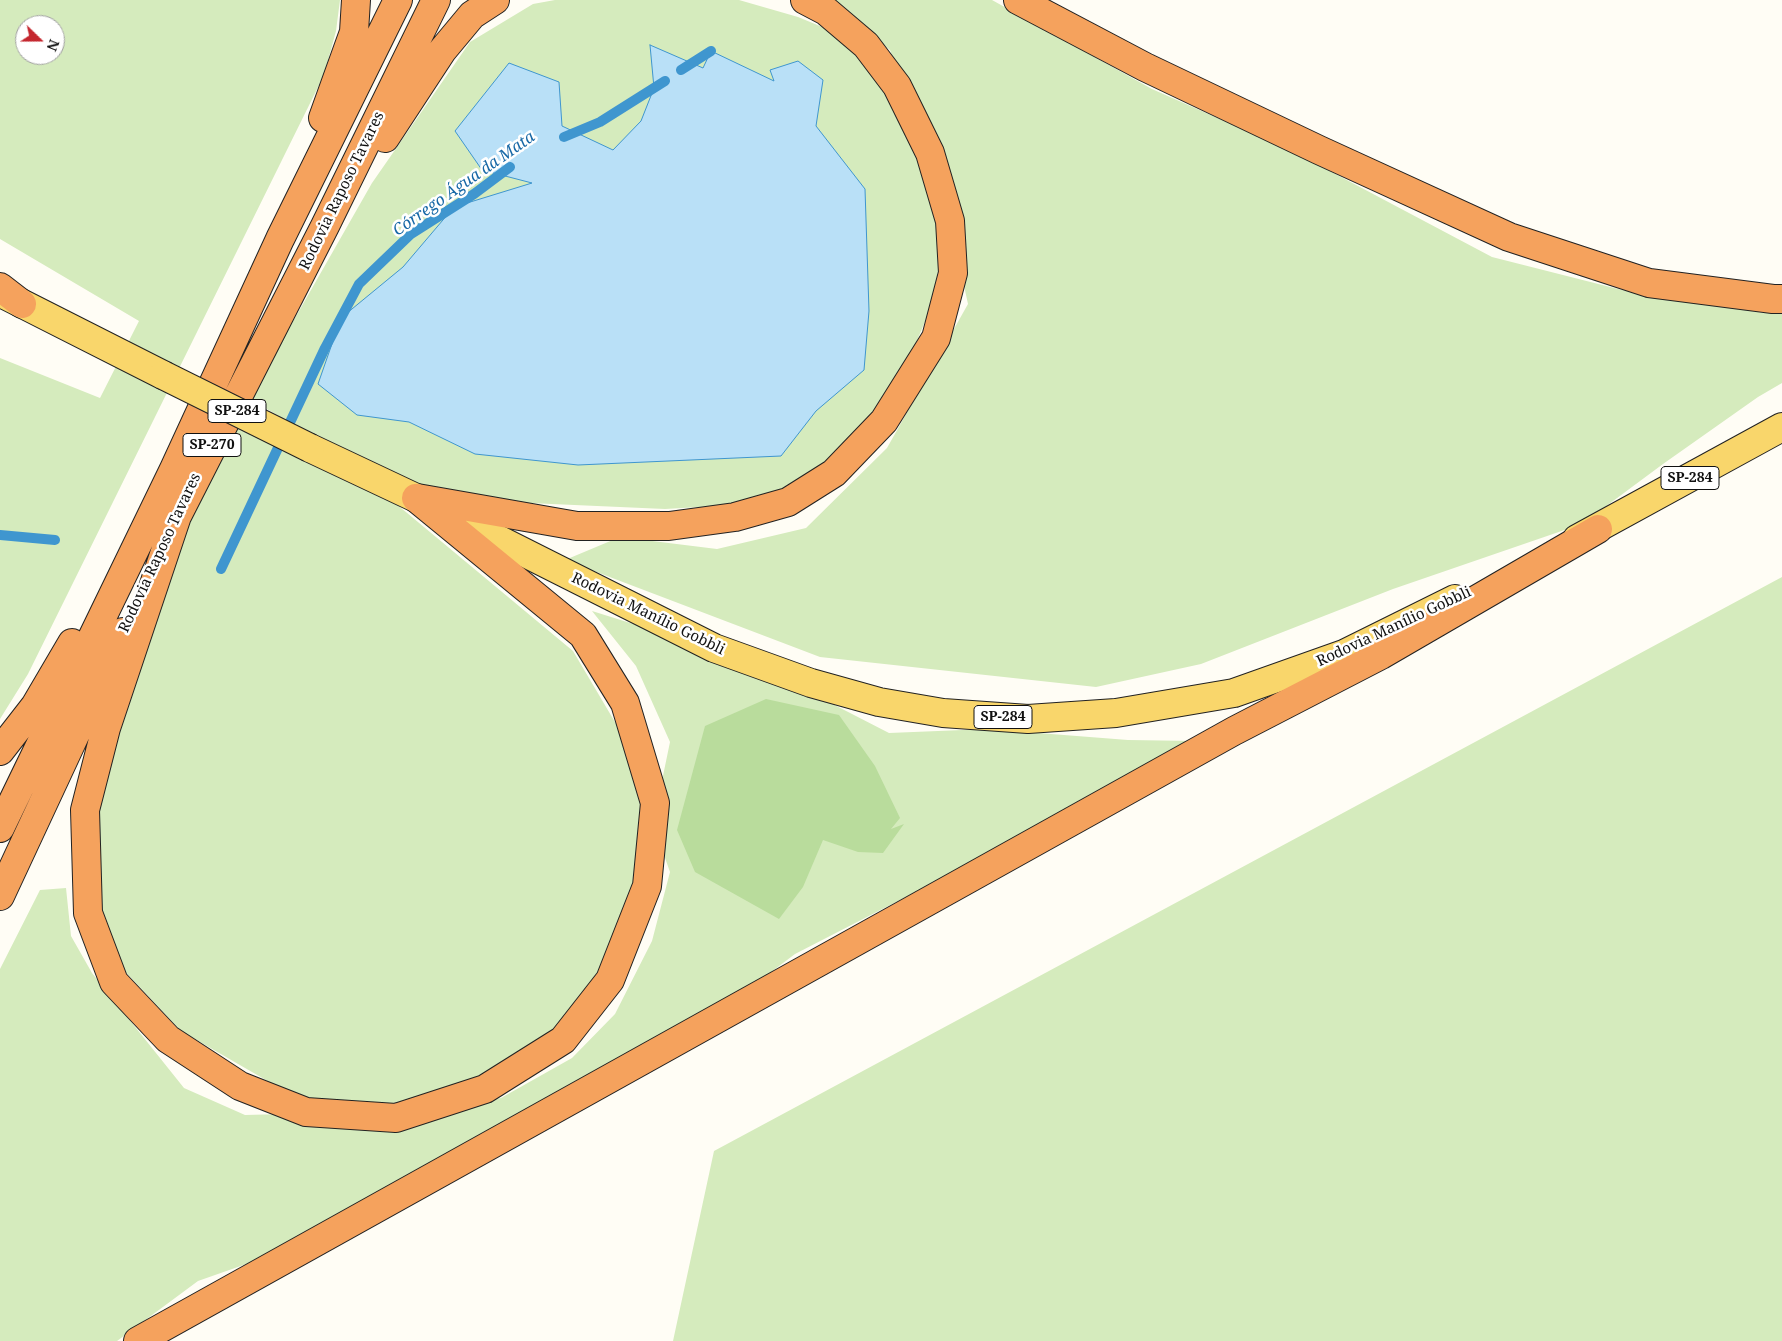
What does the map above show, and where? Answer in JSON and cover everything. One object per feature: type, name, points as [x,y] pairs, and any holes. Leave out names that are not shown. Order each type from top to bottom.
[{"type":"highway","points":[[280,239],[354,32],[356,0]]},
{"type":"highway","name":"Rodovia Raposo Tavares","points":[[0,828],[174,469],[280,239],[398,0]]},
{"type":"highway","name":"Rodovia Raposo Tavares","points":[[0,896],[179,510],[325,226],[436,0]]},
{"type":"highway","points":[[325,226],[442,51],[472,15],[495,0]]},
{"type":"highway","points":[[416,498],[577,526],[669,526],[736,517],[788,502],[834,473],[884,421],[936,338],[953,273],[950,221],[930,153],[897,86],[866,45],[826,11],[805,0]]},
{"type":"highway","points":[[1018,0],[1145,67],[1318,150],[1509,237],[1649,283],[1773,299],[1782,298]]},
{"type":"highway","points":[[0,287],[8,298]]},
{"type":"highway","points":[[0,751],[35,706],[174,469]]},
{"type":"highway","points":[[179,510],[106,728],[85,810],[88,913],[114,982],[168,1039],[240,1086],[306,1112],[396,1118],[485,1089],[563,1040],[610,980],[647,886],[655,803],[625,703],[583,635],[416,498]]},
{"type":"highway","points":[[138,1341],[1208,746],[1381,655],[1598,529]]},
{"type":"main road","name":"Rodovia Manílio Gobbli","points":[[8,298],[310,448],[416,498],[714,648],[811,683],[879,702],[943,713],[1028,719],[1116,714],[1234,693],[1344,654],[1598,529],[1782,427]]},
{"type":"green space","points":[[0,0],[340,0],[336,31],[324,75],[28,674],[0,719],[0,358],[100,398],[139,321],[0,239]]},
{"type":"green space","points":[[555,0],[739,0],[798,17],[866,45],[930,153],[890,50],[832,0],[992,0],[1152,89],[1292,151],[1492,257],[1622,290],[1764,313],[1782,312],[1782,383],[1758,397],[1582,524],[1393,589],[1201,664],[1096,687],[820,657],[565,560],[620,537],[717,549],[806,528],[887,448],[968,304],[950,222],[928,314],[884,421],[788,502],[665,509],[416,498],[240,393],[295,318],[372,183],[470,42],[533,4]]},
{"type":"green space","points":[[236,428],[295,440],[353,468],[573,651],[648,778],[627,937],[563,1040],[485,1089],[328,1113],[407,1115],[501,1098],[572,1058],[615,1014],[652,941],[670,872],[653,824],[670,742],[636,666],[592,611],[745,659],[889,733],[987,729],[1128,740],[1195,741],[931,884],[795,954],[685,1037],[326,1236],[198,1281],[117,1341],[0,1341],[0,969],[40,890],[66,888],[71,936],[92,973],[184,1088],[245,1115],[323,1113],[181,1031],[100,945],[87,859],[117,697],[200,470]]},
{"type":"green space","points":[[1782,577],[1782,1341],[673,1341],[714,1151]]},
{"type":"green space","points":[[766,699],[839,715],[875,766],[900,818],[891,829],[904,824],[883,853],[858,852],[823,840],[803,887],[779,919],[695,872],[677,830],[705,726]]},
{"type":"water","points":[[650,45],[703,68],[711,51],[774,81],[770,70],[798,61],[823,80],[816,126],[865,189],[869,311],[864,370],[816,411],[781,456],[578,465],[475,454],[409,422],[357,415],[318,384],[341,318],[403,267],[454,207],[532,183],[482,170],[455,131],[509,63],[559,82],[562,126],[613,150],[641,121],[654,88]]},
{"type":"waterway","name":"Córrego Água da Mata","points":[[681,70],[711,51]]},
{"type":"waterway","name":"Córrego Água da Mata","points":[[564,137],[600,122],[665,81]]},
{"type":"waterway","name":"Córrego Água da Mata","points":[[221,569],[325,348],[359,284],[411,234],[474,194],[510,167]]},
{"type":"waterway","name":"Córrego Água da Mata","points":[[0,535],[55,540]]}]
